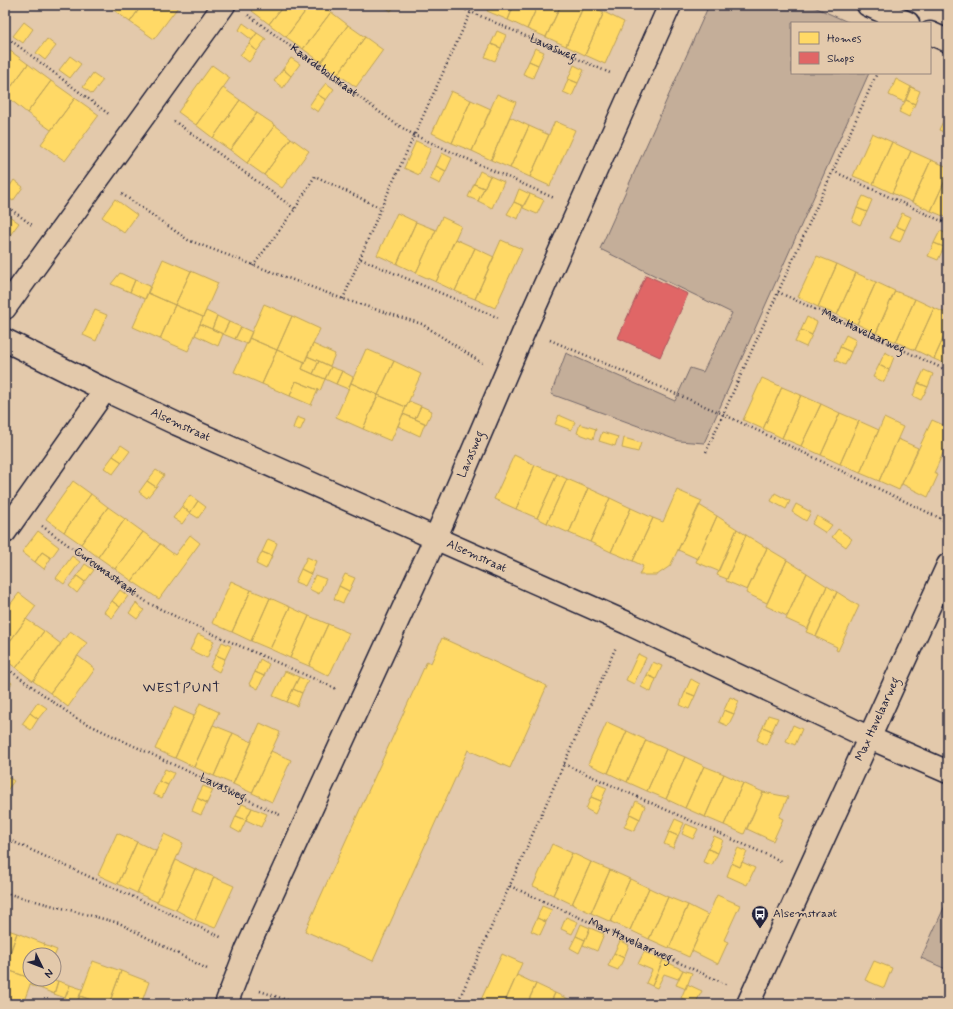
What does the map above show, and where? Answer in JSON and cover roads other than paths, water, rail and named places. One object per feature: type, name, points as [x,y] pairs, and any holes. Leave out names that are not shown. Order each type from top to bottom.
[{"type":"street","points":[[5,308],[224,5]]},
{"type":"street","name":"Lavasweg","points":[[226,1004],[247,949],[436,537],[504,377],[670,5]]},
{"type":"street","points":[[868,5],[906,22]]},
{"type":"street","points":[[931,33],[948,41]]},
{"type":"street","name":"Alsemstraat","points":[[5,340],[105,390],[627,623],[870,738],[948,772]]},
{"type":"street","points":[[5,532],[105,390]]},
{"type":"street","name":"Max Havelaarweg","points":[[750,1000],[948,565]]},
{"type":"place","name":"Alsemstraat","points":[[760,929]]},
{"type":"district","name":"WESTPUNT","points":[[182,688]]}]
